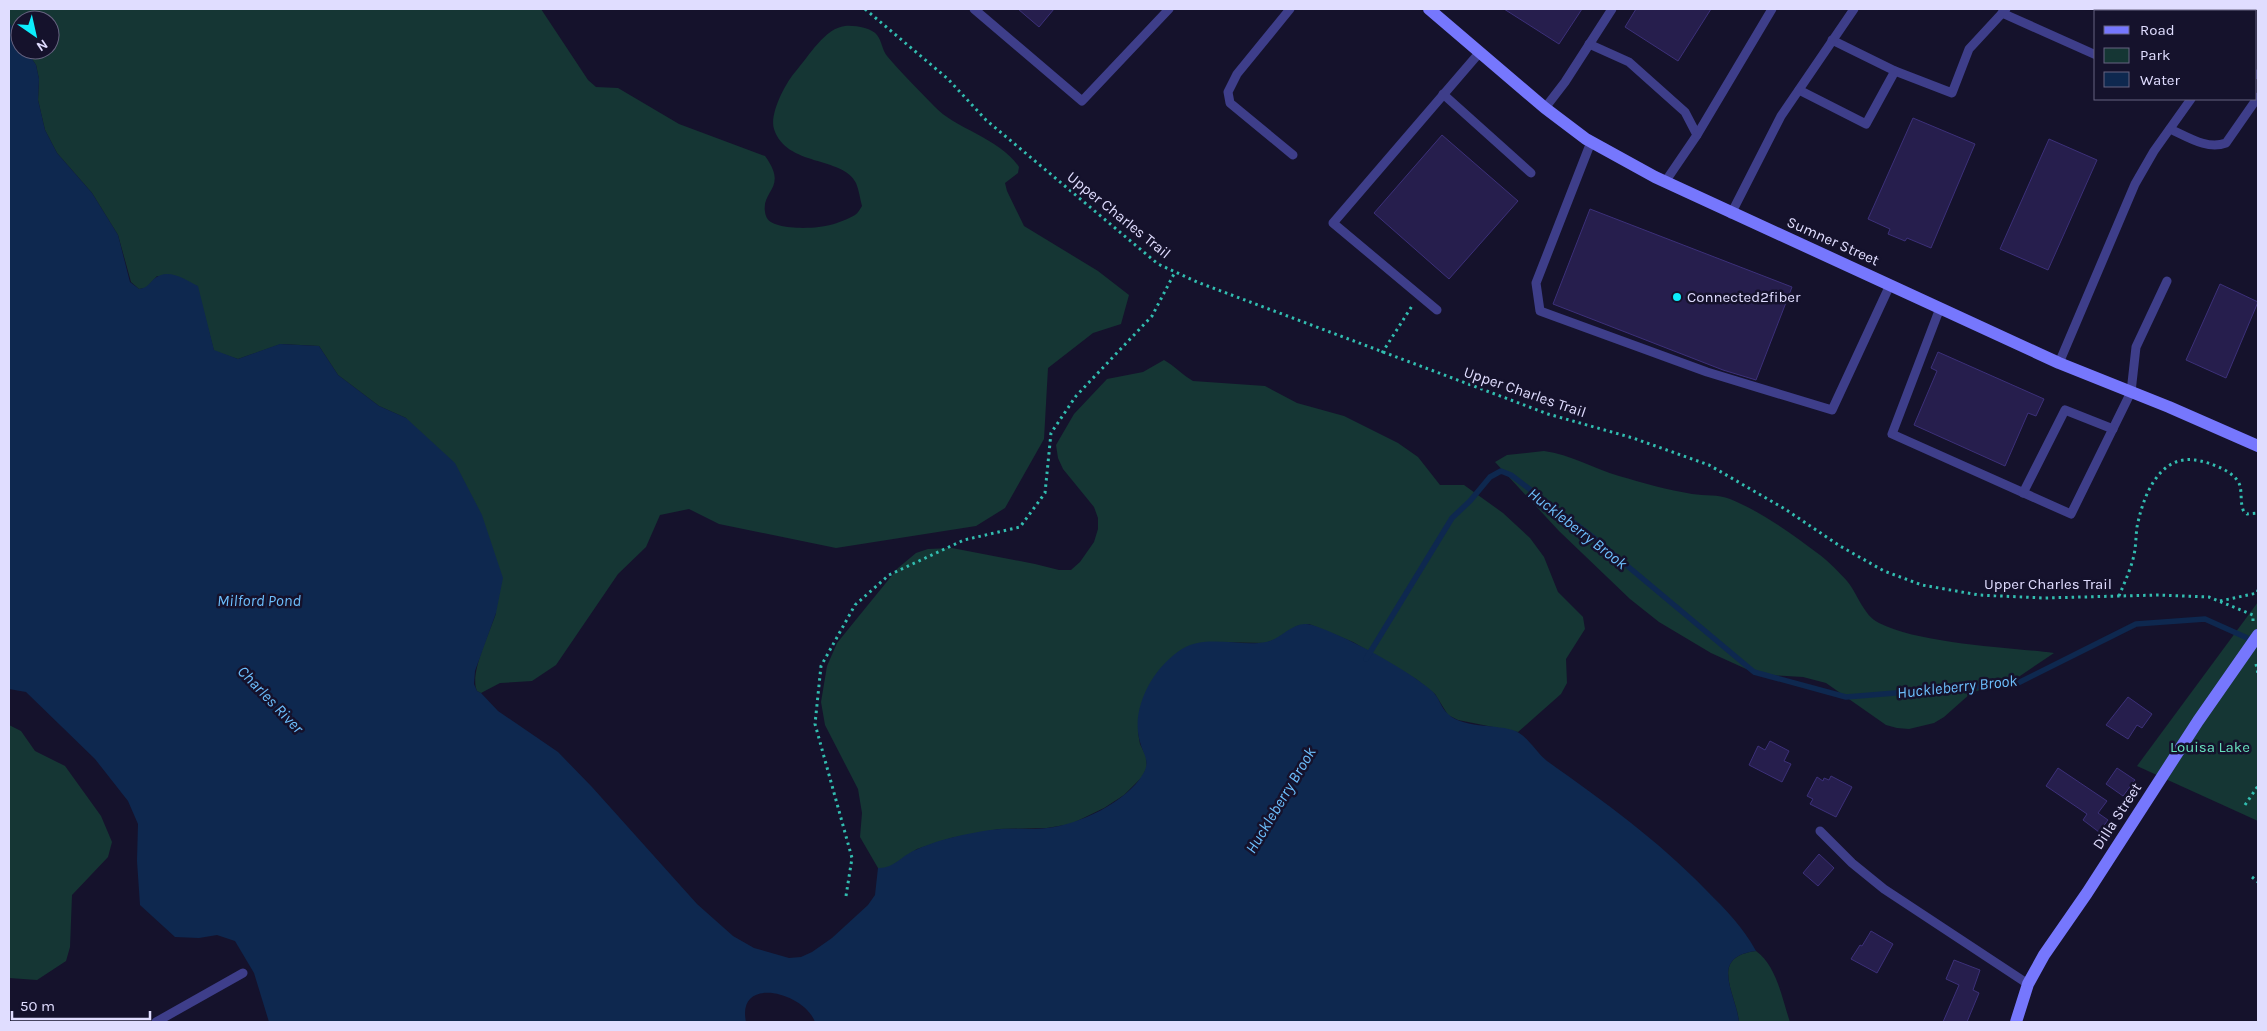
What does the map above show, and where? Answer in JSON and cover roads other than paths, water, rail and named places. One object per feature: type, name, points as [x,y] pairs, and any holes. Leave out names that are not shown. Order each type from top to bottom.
[{"type":"street","name":"Sumner Street","points":[[1430,9],[1545,108],[1591,142],[1665,182],[1731,214],[2059,363],[2258,446]]},
{"type":"street","name":"Dilla Street","points":[[2016,1022],[2028,984],[2044,955],[2258,635]]},
{"type":"lane","points":[[974,9],[1082,100],[1169,9]]},
{"type":"lane","points":[[1290,9],[1236,74],[1228,92],[1230,103],[1293,155]]},
{"type":"lane","points":[[1545,108],[1565,82],[1612,9]]},
{"type":"lane","points":[[1665,182],[1697,135],[1772,9]]},
{"type":"lane","points":[[1731,214],[1781,116],[1854,9]]},
{"type":"lane","points":[[1832,40],[1894,70],[1952,93],[1969,49],[2004,11],[2094,54]]},
{"type":"lane","points":[[1589,44],[1629,62],[1685,112],[1697,135]]},
{"type":"lane","points":[[1437,310],[1333,223],[1480,52]]},
{"type":"lane","points":[[1799,90],[1866,124],[1894,70]]},
{"type":"lane","points":[[1443,94],[1531,173]]},
{"type":"lane","points":[[2059,363],[2135,184],[2170,129],[2191,100]]},
{"type":"lane","points":[[2170,129],[2211,146],[2226,143],[2256,100]]},
{"type":"lane","points":[[1591,142],[1536,283],[1540,311],[1707,372],[1832,410],[1890,285]]},
{"type":"lane","points":[[1940,308],[1892,434],[2071,514],[2131,392],[2136,347],[2167,281]]},
{"type":"lane","points":[[2023,493],[2065,410],[2113,430]]},
{"type":"lane","points":[[1820,831],[1852,863],[1884,889],[2028,984]]},
{"type":"lane","points":[[156,1022],[243,973]]},
{"type":"water","name":"Milford Pond","points":[[9,22],[10,60],[33,60],[36,65],[39,79],[38,100],[45,130],[57,153],[92,193],[118,235],[130,282],[139,289],[148,286],[159,276],[170,274],[198,286],[214,350],[238,359],[280,344],[319,346],[338,375],[379,406],[406,418],[455,463],[482,515],[503,578],[496,613],[475,671],[474,684],[477,691],[498,711],[558,752],[697,904],[733,936],[754,948],[789,958],[801,957],[812,952],[832,938],[868,905],[875,895],[878,868],[888,867],[913,851],[950,838],[976,832],[1007,829],[1041,829],[1059,826],[1087,817],[1114,803],[1136,784],[1145,769],[1146,758],[1140,742],[1138,729],[1141,703],[1153,678],[1171,657],[1182,649],[1202,642],[1266,642],[1294,627],[1306,624],[1326,630],[1358,645],[1407,673],[1432,691],[1446,712],[1455,719],[1504,728],[1519,733],[1547,761],[1609,806],[1669,854],[1740,926],[1756,951],[1741,955],[1733,961],[1729,968],[1728,978],[1739,1022],[815,1022],[808,1011],[786,996],[761,993],[751,998],[746,1007],[746,1022],[269,1022],[254,973],[235,941],[217,935],[199,938],[175,937],[140,905],[137,861],[138,824],[128,801],[95,759],[26,692],[9,689]]},
{"type":"waterway","name":"Huckleberry Brook","points":[[1366,659],[1452,518],[1470,501],[1490,477],[1501,471],[1511,475],[1594,538],[1754,672],[1846,697],[2018,683],[2136,624],[2205,619],[2254,641]]},
{"type":"place","name":"Connected2fiber","points":[[1677,297]]},
{"type":"water label","name":"Charles River","points":[[271,699]]},
{"type":"park label","name":"Louisa Lake","points":[[2210,747]]}]
